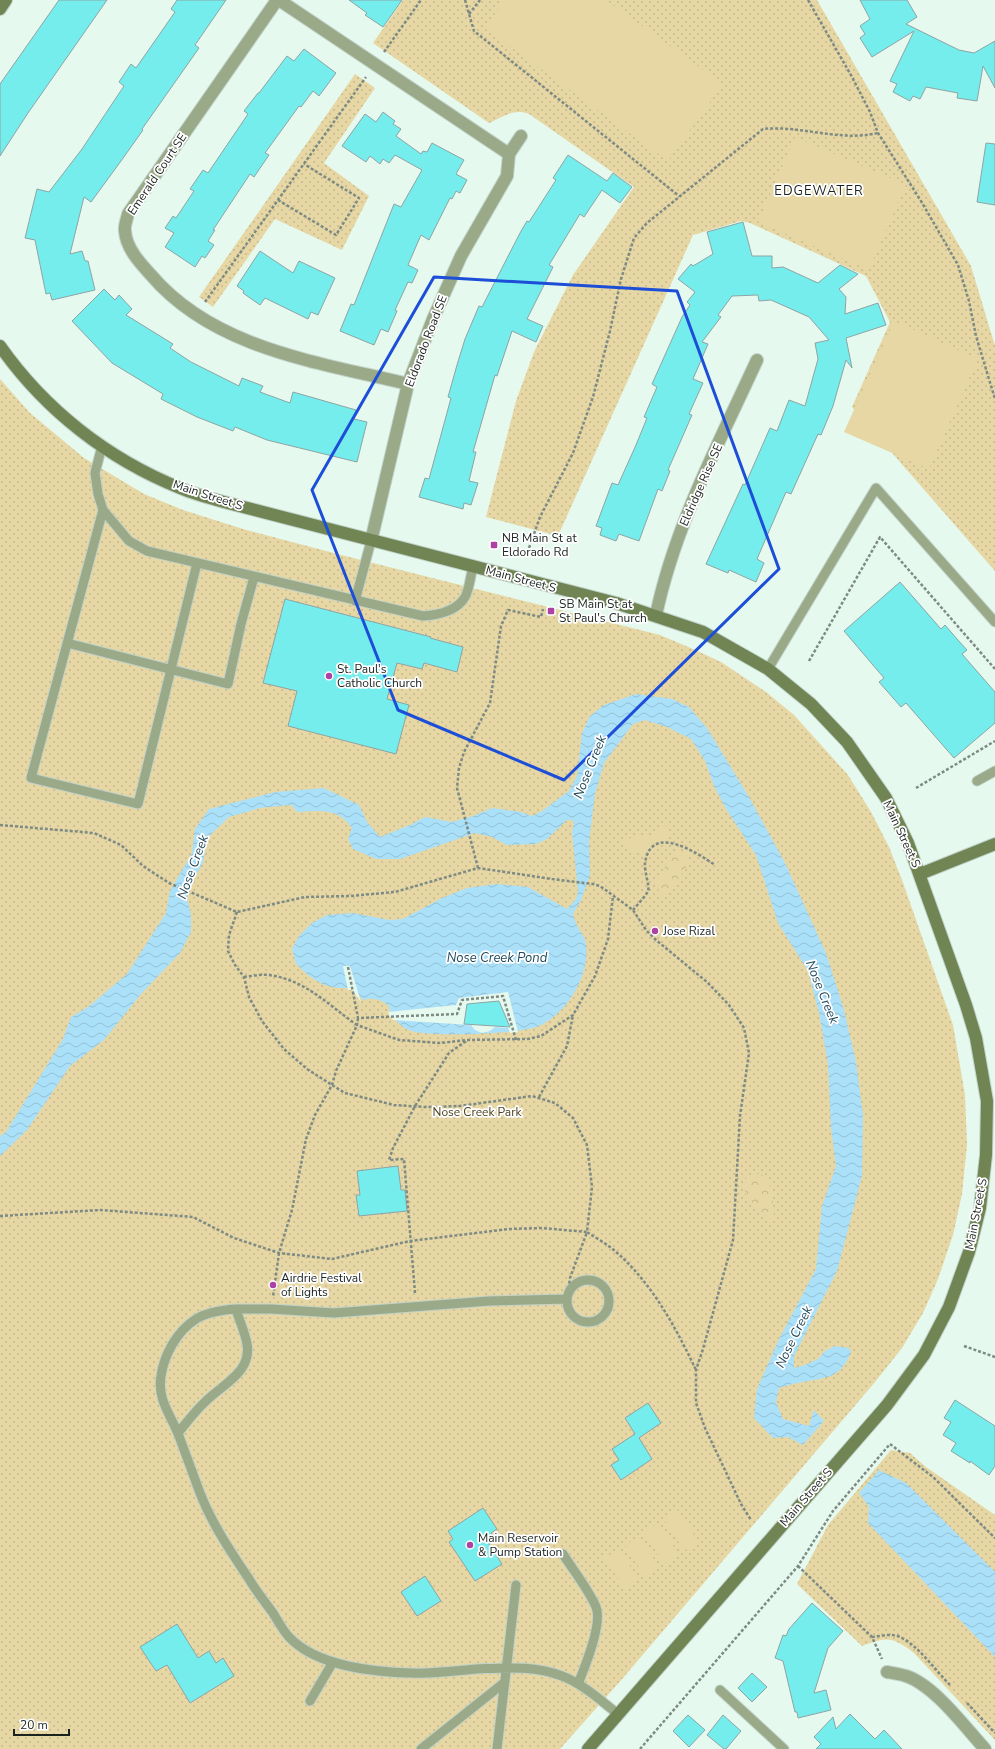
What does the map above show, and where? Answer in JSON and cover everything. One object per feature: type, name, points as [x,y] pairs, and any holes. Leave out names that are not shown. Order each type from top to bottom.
[{"type":"main road","points":[[0,9],[6,0]]},
{"type":"main road","name":"Main Street S","points":[[0,346],[22,374],[54,408],[102,446],[131,464],[180,488],[224,502],[656,615],[704,632],[768,669],[811,704],[847,742],[886,798],[908,843],[966,1005],[976,1038],[986,1101],[986,1155],[980,1208],[969,1252],[949,1307],[924,1355],[887,1405],[588,1749]]},
{"type":"main road","points":[[920,874],[995,844]]},
{"type":"street","points":[[278,0],[509,154]]},
{"type":"street","name":"Emerald Court SE","points":[[278,0],[128,214],[125,231],[130,248],[159,285],[182,305],[211,324],[252,344],[313,361],[408,384]]},
{"type":"street","name":"Eldorado Road SE","points":[[371,541],[408,384],[433,319],[461,256],[507,176],[509,154],[521,136]]},
{"type":"street","name":"Eldridge Rise SE","points":[[656,615],[663,582],[685,519],[757,360]]},
{"type":"street","points":[[887,1672],[906,1676],[924,1686],[935,1695],[985,1749]]},
{"type":"lane","points":[[102,446],[95,473],[98,494],[103,510],[129,541],[147,551],[423,616],[440,614],[456,606],[466,597],[473,566]]},
{"type":"lane","points":[[768,669],[876,488],[995,622]]},
{"type":"lane","points":[[103,510],[31,778],[138,804],[197,563]]},
{"type":"lane","points":[[355,601],[371,541]]},
{"type":"lane","points":[[68,643],[228,684],[241,624],[254,577]]},
{"type":"lane","points":[[977,781],[995,771]]},
{"type":"lane","points":[[588,1279],[596,1281],[604,1287],[608,1294],[608,1310],[597,1320],[583,1322],[570,1314],[567,1308],[566,1299],[569,1290],[574,1284],[581,1280],[588,1279]]},
{"type":"lane","points":[[566,1299],[489,1300],[334,1313],[271,1309],[236,1309],[218,1311],[196,1319],[175,1341],[163,1365],[160,1382],[160,1394],[178,1434],[204,1503],[228,1546],[256,1591],[290,1638],[312,1654],[333,1662],[369,1670],[413,1674],[507,1667],[539,1670],[561,1675],[578,1684],[618,1714]]},
{"type":"lane","points":[[178,1434],[197,1410],[238,1374],[245,1364],[248,1344],[236,1309]]},
{"type":"lane","points":[[563,1554],[597,1608],[597,1625],[590,1652],[578,1684]]},
{"type":"lane","points":[[497,1749],[516,1585]]},
{"type":"lane","points":[[310,1701],[333,1662]]},
{"type":"lane","points":[[421,1749],[505,1682]]},
{"type":"lane","points":[[720,1690],[784,1749]]},
{"type":"path","points":[[196,314],[421,0]]},
{"type":"path","points":[[465,0],[474,31],[679,196]]},
{"type":"path","points":[[469,14],[480,0]]},
{"type":"path","points":[[808,0],[870,112],[878,132],[922,201],[958,265],[969,301],[976,336],[994,391],[995,399]]},
{"type":"path","points":[[529,548],[540,517],[573,454],[593,397],[610,332],[621,280],[634,238],[646,223],[763,129],[775,128],[844,136],[865,136],[878,132]]},
{"type":"path","points":[[278,200],[336,235],[359,198],[304,164]]},
{"type":"path","points":[[809,661],[880,537],[995,669]]},
{"type":"path","points":[[478,868],[456,788],[458,768],[464,752],[490,703],[502,626],[508,610],[540,617],[542,609]]},
{"type":"path","points":[[916,788],[995,741]]},
{"type":"path","points":[[0,824],[94,833],[120,845],[143,866],[169,883],[237,912],[304,897],[350,896],[395,892],[478,868],[593,884],[600,886],[633,910],[646,930],[656,940],[707,982],[729,1005],[744,1028],[749,1054],[740,1116],[733,1240],[696,1370],[696,1403],[705,1428],[741,1504],[751,1520]]},
{"type":"path","points":[[633,910],[648,892],[649,888],[645,877],[645,864],[648,853],[655,846],[664,842],[673,842],[701,855],[715,865]]},
{"type":"path","points":[[539,1097],[567,1046],[573,1015],[595,976],[604,956],[608,939],[613,896]]},
{"type":"path","points":[[237,912],[229,935],[228,951],[235,965],[244,977],[249,997],[262,1021],[284,1049],[307,1069],[345,1093],[394,1105],[416,1106],[460,1106],[532,1096],[555,1103],[573,1118],[587,1145],[592,1188],[587,1232],[570,1278],[569,1290]]},
{"type":"path","points":[[646,930],[649,927]]},
{"type":"path","points":[[656,940],[659,937]]},
{"type":"path","points":[[271,1309],[278,1253],[292,1210],[306,1139],[315,1115],[332,1085],[336,1071],[357,1025],[358,1018],[348,967]]},
{"type":"path","points":[[244,977],[267,975],[290,980],[319,995],[357,1025],[399,1040],[440,1042],[467,1040],[528,1040],[541,1036],[573,1015]]},
{"type":"path","points":[[358,1018],[457,1014],[462,1000],[503,996],[516,1040]]},
{"type":"path","points":[[416,1306],[404,1159],[389,1160],[393,1148],[416,1106],[449,1052],[467,1040]]},
{"type":"path","points":[[0,1216],[100,1210],[193,1217],[234,1238],[278,1253],[332,1259],[410,1241],[509,1229],[542,1228],[587,1232],[615,1250],[643,1279],[675,1326],[696,1370]]},
{"type":"path","points":[[964,1346],[995,1357]]},
{"type":"path","points":[[640,1749],[798,1566],[833,1511],[890,1444],[933,1477],[995,1538]]},
{"type":"path","points":[[798,1566],[872,1637],[887,1672]]},
{"type":"highlighted area","points":[[434,277],[677,291],[779,569],[564,780],[398,710],[312,490]]},
{"type":"green space","points":[[403,0],[817,0],[971,266],[995,346],[995,571],[852,407],[890,322],[866,276],[750,223],[741,221],[693,235],[558,536],[486,517],[516,401],[534,352],[573,275],[634,187],[529,114],[524,112],[513,113],[489,123],[373,43]]},
{"type":"green space","points":[[505,0],[606,0],[723,84],[668,161],[484,28]]},
{"type":"green space","points":[[355,74],[375,88],[324,163],[369,196],[342,250],[275,219],[213,307],[199,297]]},
{"type":"green space","points":[[795,137],[906,185],[869,270],[758,222]]},
{"type":"green space","points":[[894,321],[978,359],[929,469],[844,432]]},
{"type":"green space","name":"Nose Creek Park","points":[[0,379],[30,413],[84,458],[144,494],[183,510],[243,529],[349,557],[660,635],[721,662],[766,692],[794,715],[848,775],[871,812],[889,847],[953,1025],[965,1095],[967,1145],[962,1194],[953,1235],[938,1279],[923,1313],[902,1348],[875,1382],[623,1678],[560,1749],[0,1749]]},
{"type":"green space","points":[[667,825],[667,834],[664,841],[654,843],[643,854],[630,851],[619,842],[634,837],[648,837]]},
{"type":"green space","points":[[680,851],[687,853],[689,863],[678,880],[662,896],[656,886],[657,882],[669,862]]},
{"type":"green space","points":[[758,1174],[766,1176],[772,1191],[774,1217],[767,1220],[747,1196],[743,1186],[747,1176]]},
{"type":"green space","points":[[891,1450],[910,1453],[926,1467],[995,1515],[995,1740],[914,1653],[900,1643],[889,1640],[878,1641],[862,1646],[797,1584],[828,1525]]},
{"type":"green space","points":[[678,1510],[699,1542],[684,1551],[664,1519]]},
{"type":"green space","points":[[658,1523],[679,1554],[664,1564],[644,1532]]},
{"type":"green space","points":[[639,1536],[659,1567],[645,1577],[625,1545]]},
{"type":"green space","points":[[619,1549],[639,1580],[625,1589],[604,1558]]},
{"type":"water","points":[[636,694],[672,699],[689,707],[707,728],[749,797],[785,863],[826,953],[844,1010],[856,1062],[863,1115],[862,1176],[837,1271],[794,1356],[794,1368],[818,1359],[825,1351],[835,1346],[849,1348],[851,1352],[842,1368],[830,1376],[779,1388],[776,1402],[783,1419],[809,1426],[814,1410],[824,1421],[803,1445],[788,1437],[773,1438],[754,1418],[757,1389],[779,1339],[816,1269],[822,1206],[836,1166],[831,1128],[828,1064],[819,1013],[808,971],[778,923],[756,855],[726,809],[714,786],[705,761],[691,739],[667,727],[645,720],[633,724],[604,763],[595,794],[589,842],[590,875],[581,900],[573,914],[584,936],[586,944],[584,968],[580,981],[567,1003],[549,1020],[539,1026],[529,1029],[494,1033],[433,1034],[409,1030],[401,1025],[390,1014],[389,1006],[383,1002],[377,999],[363,1000],[353,988],[337,988],[324,985],[309,976],[296,964],[292,949],[299,936],[312,923],[327,915],[353,913],[389,920],[403,919],[442,898],[467,888],[497,884],[528,887],[567,909],[576,899],[578,891],[572,832],[574,823],[572,820],[567,820],[547,839],[536,844],[507,845],[492,837],[475,833],[400,859],[376,859],[353,849],[348,839],[352,828],[340,816],[334,813],[321,811],[297,812],[291,805],[260,808],[229,817],[207,838],[203,863],[193,880],[187,898],[191,915],[191,932],[180,953],[141,994],[104,1040],[70,1066],[27,1130],[0,1156],[0,1136],[6,1132],[63,1039],[71,1017],[88,1007],[127,974],[166,913],[170,891],[192,853],[195,829],[209,809],[275,792],[324,788],[359,805],[367,822],[380,837],[410,825],[425,817],[452,822],[473,816],[492,808],[521,812],[532,816],[542,811],[569,791],[577,776],[582,733],[590,716],[604,705]]},
{"type":"water","points":[[879,1470],[906,1483],[995,1572],[995,1657],[868,1523],[869,1507],[859,1493]]},
{"type":"pier","points":[[343,966],[350,966],[361,1002],[352,990],[348,990]]},
{"type":"pier","points":[[508,992],[518,1032],[510,1033],[508,1028],[495,1027],[490,1031],[482,1033],[475,1030],[471,1025],[393,1020],[388,1012],[456,1005],[459,998]]},
{"type":"building","points":[[59,0],[107,0],[28,113],[0,156],[0,84]]},
{"type":"building","points":[[177,0],[226,0],[195,45],[199,48],[121,161],[91,202],[84,197],[70,254],[82,251],[85,261],[88,261],[95,290],[52,300],[50,293],[46,294],[35,240],[25,238],[37,189],[49,192],[82,149],[124,86],[119,82],[131,64],[136,68],[175,12],[171,9]]},
{"type":"building","points":[[349,0],[402,0],[383,27],[365,15],[367,13]]},
{"type":"building","points":[[860,0],[907,0],[917,17],[906,24],[959,50],[974,53],[995,41],[995,88],[983,66],[977,101],[957,98],[958,93],[926,87],[920,99],[913,96],[910,101],[893,92],[897,84],[890,81],[914,31],[872,57],[860,38],[865,34],[860,26],[870,19]]},
{"type":"building","points":[[304,49],[336,73],[319,96],[313,91],[301,107],[299,106],[265,153],[269,155],[254,177],[250,174],[213,230],[215,230],[208,241],[214,245],[205,258],[202,256],[195,267],[165,247],[174,233],[165,228],[173,216],[176,218],[194,191],[190,189],[203,170],[208,173],[248,114],[244,111],[287,56],[294,61]]},
{"type":"building","points":[[383,112],[395,121],[393,124],[401,129],[396,136],[421,154],[423,151],[427,152],[432,143],[464,160],[456,174],[467,180],[460,193],[456,191],[452,199],[450,198],[429,240],[421,235],[408,265],[418,270],[412,283],[408,282],[395,310],[397,311],[388,332],[381,329],[374,345],[340,331],[351,304],[354,305],[394,204],[401,207],[422,170],[395,155],[389,163],[383,159],[380,164],[370,156],[366,162],[342,146],[365,114],[376,122]]},
{"type":"building","points":[[986,143],[995,144],[995,205],[977,202]]},
{"type":"building","points":[[568,155],[607,181],[613,173],[632,187],[620,203],[602,190],[584,217],[580,214],[549,265],[553,267],[527,319],[543,326],[536,342],[512,331],[497,376],[495,375],[473,452],[476,452],[469,481],[478,483],[471,505],[464,503],[463,509],[419,497],[425,478],[429,479],[451,398],[448,397],[457,365],[465,339],[479,306],[482,307],[520,233],[527,221],[529,222],[556,180],[553,178]]},
{"type":"building","points":[[743,222],[752,256],[772,256],[772,268],[783,267],[818,283],[840,265],[858,274],[839,289],[846,297],[845,314],[878,303],[886,325],[846,338],[852,368],[846,360],[833,406],[821,435],[818,434],[791,494],[786,492],[757,559],[764,563],[756,582],[729,570],[728,573],[706,564],[743,484],[745,485],[770,428],[777,431],[789,400],[805,406],[818,359],[815,343],[829,340],[809,317],[771,300],[759,301],[758,295],[732,296],[718,315],[721,317],[702,342],[708,344],[693,379],[703,383],[689,414],[692,415],[668,470],[670,471],[662,491],[658,489],[639,541],[619,534],[616,541],[600,535],[602,528],[596,526],[612,483],[618,485],[636,445],[647,418],[644,417],[657,387],[652,384],[682,317],[690,305],[687,302],[695,292],[678,279],[691,264],[693,266],[713,254],[707,232]]},
{"type":"building","points":[[260,251],[293,273],[299,261],[335,278],[318,315],[311,312],[308,319],[265,298],[260,305],[243,293],[244,291],[237,286]]},
{"type":"building","points":[[104,289],[115,300],[119,295],[132,309],[126,315],[173,344],[170,348],[191,362],[239,386],[242,378],[263,386],[260,392],[290,403],[293,392],[356,410],[354,419],[367,422],[357,462],[267,440],[235,427],[233,431],[197,417],[161,399],[163,394],[112,363],[72,321]]},
{"type":"building","points":[[900,582],[941,629],[945,625],[967,650],[962,654],[995,692],[995,723],[954,758],[906,703],[901,707],[879,682],[884,678],[844,631]]},
{"type":"building","name":"St. Paul's Catholic Church","points":[[285,599],[431,637],[430,638],[463,647],[457,672],[424,663],[422,669],[397,663],[387,699],[409,705],[396,754],[288,726],[297,691],[263,683]]},
{"type":"building","points":[[499,1001],[510,1027],[464,1024],[467,1004]]},
{"type":"building","points":[[398,1166],[401,1190],[405,1190],[407,1211],[359,1216],[356,1195],[360,1195],[357,1171]]},
{"type":"building","points":[[955,1400],[995,1426],[995,1466],[989,1475],[970,1461],[970,1463],[951,1451],[956,1443],[943,1435],[951,1422],[944,1418]]},
{"type":"building","points":[[648,1403],[661,1423],[639,1438],[652,1459],[621,1480],[611,1465],[619,1460],[612,1449],[635,1434],[625,1418]]},
{"type":"building","name":"Main Reservoir & Pump Station","points":[[483,1508],[497,1529],[491,1533],[496,1540],[489,1544],[502,1564],[475,1581],[449,1542],[453,1539],[448,1531]]},
{"type":"building","points":[[425,1576],[441,1601],[417,1616],[401,1592]]},
{"type":"building","points":[[812,1603],[843,1631],[828,1648],[814,1693],[826,1690],[831,1710],[798,1718],[797,1712],[795,1712],[783,1661],[775,1658],[783,1635],[786,1636],[789,1629]]},
{"type":"building","points":[[177,1624],[198,1658],[209,1651],[216,1663],[223,1658],[234,1676],[190,1703],[167,1665],[156,1671],[140,1647]]},
{"type":"building","points":[[752,1673],[767,1687],[752,1702],[738,1688]]},
{"type":"building","points":[[850,1714],[875,1739],[884,1730],[902,1749],[816,1749],[821,1744],[814,1737],[833,1717],[836,1729]]},
{"type":"building","points":[[688,1715],[705,1730],[689,1747],[673,1731]]},
{"type":"building","points":[[723,1715],[741,1731],[726,1749],[707,1735]]},
{"type":"place","name":"NB Main St at Eldorado Rd","points":[[494,545]]},
{"type":"place","name":"SB Main St at St Paul's Church","points":[[551,611]]},
{"type":"place","name":"St. Paul's Catholic Church","points":[[329,676]]},
{"type":"place","name":"Jose Rizal","points":[[655,931]]},
{"type":"place","name":"Airdrie Festival of Lights","points":[[273,1285]]},
{"type":"place","name":"Main Reservoir & Pump Station","points":[[470,1545]]},
{"type":"district","name":"EDGEWATER","points":[[819,191]]},
{"type":"water label","name":"Nose Creek","points":[[590,767]]},
{"type":"water label","name":"Nose Creek","points":[[193,867]]},
{"type":"water label","name":"Nose Creek Pond","points":[[497,958]]},
{"type":"water label","name":"Nose Creek","points":[[822,992]]},
{"type":"water label","name":"Nose Creek","points":[[794,1337]]}]
